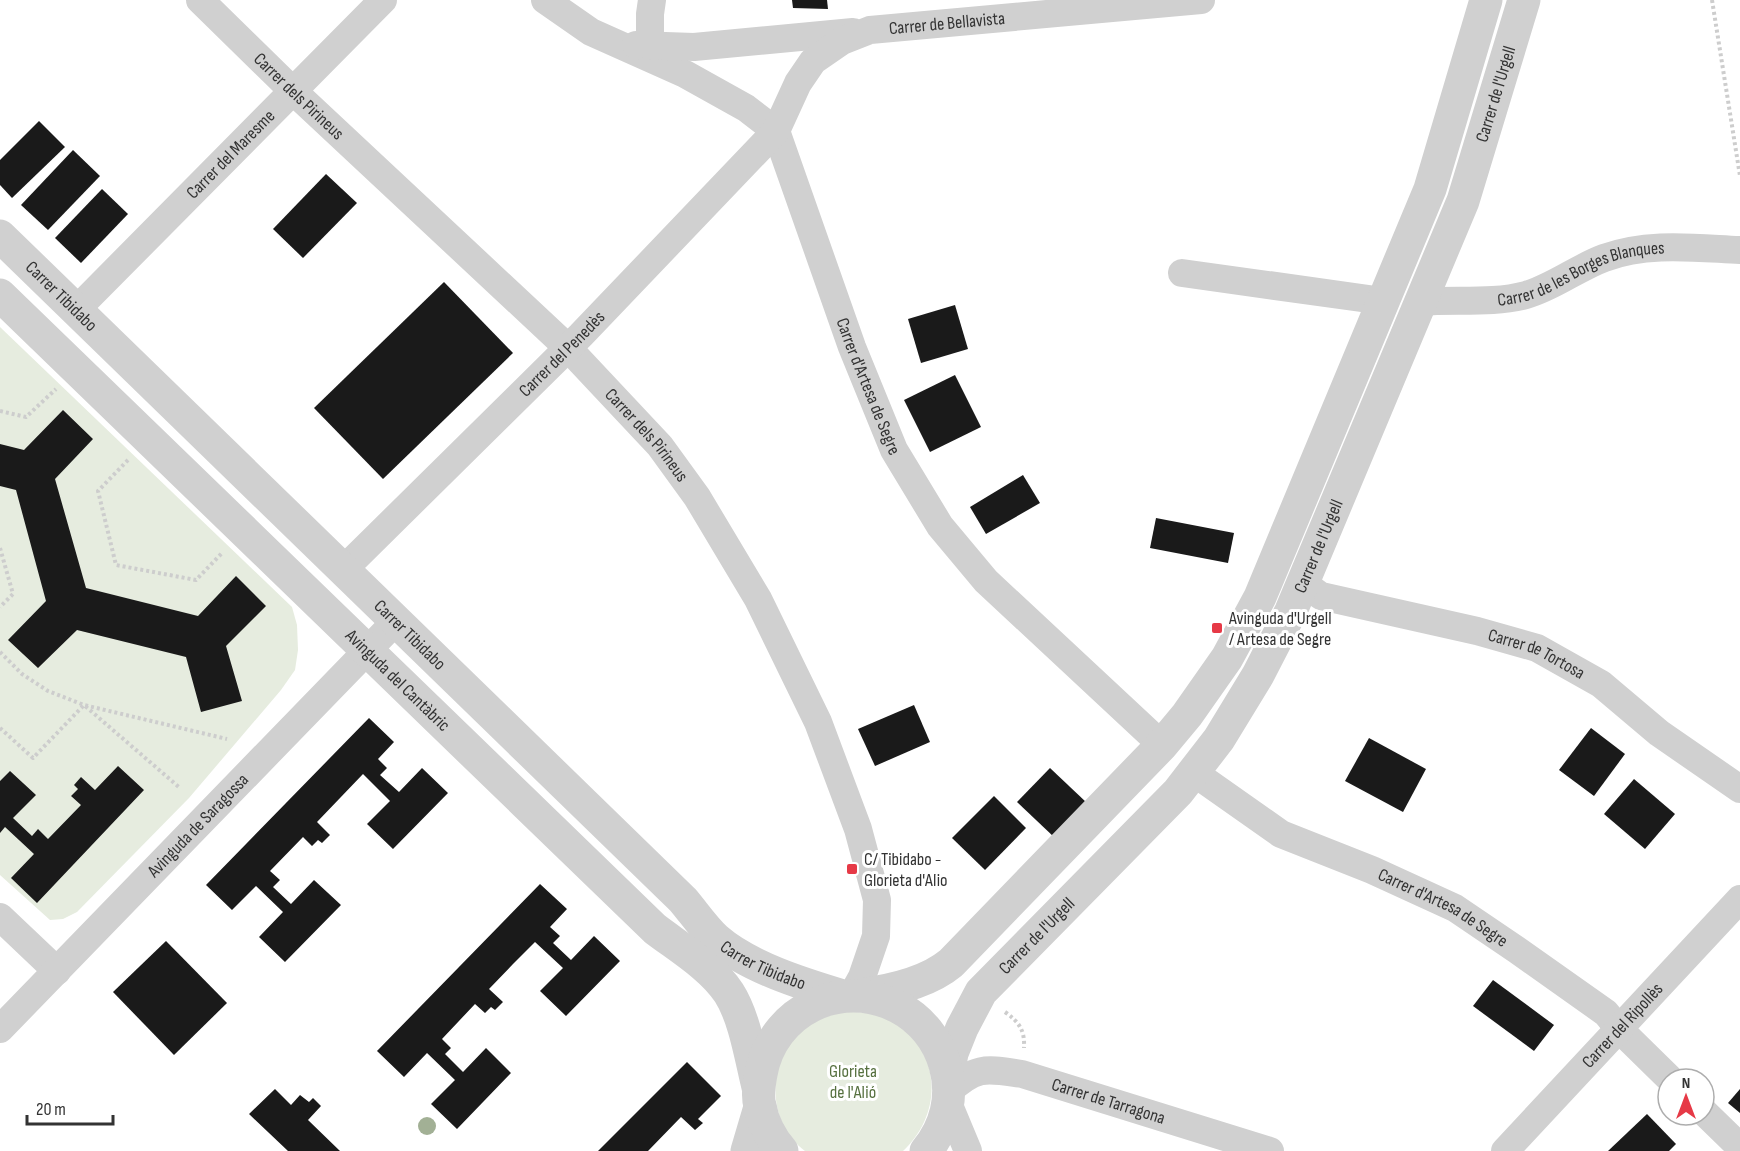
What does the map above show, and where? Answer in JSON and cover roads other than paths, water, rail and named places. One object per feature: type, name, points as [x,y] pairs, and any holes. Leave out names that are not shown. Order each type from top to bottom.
[{"type":"street","name":"Carrer dels Pirineus","points":[[200,0],[293,91],[568,348],[660,446],[698,497],[758,599],[818,722],[858,829],[877,900],[876,936],[862,977],[851,995]]},
{"type":"street","name":"Carrer del Maresme","points":[[77,309],[383,0]]},
{"type":"street","points":[[545,0],[591,32],[685,74],[746,108],[776,131]]},
{"type":"street","points":[[650,46],[652,0]]},
{"type":"street","name":"Carrer de Bellavista","points":[[602,37],[637,45],[694,47],[1202,0]]},
{"type":"street","name":"Carrer de l'Urgell","points":[[851,995],[884,992],[941,971],[1162,745],[1227,658],[1260,597],[1430,189],[1486,0]]},
{"type":"street","name":"Carrer de l'Urgell","points":[[949,1090],[952,1053],[981,992],[1170,800],[1219,739],[1258,675],[1291,611],[1463,201],[1524,0]]},
{"type":"street","name":"Carrer de Bellavista","points":[[776,131],[798,83],[813,61],[842,41],[870,30]]},
{"type":"street","name":"Carrer del Penedès","points":[[342,571],[568,348],[776,131]]},
{"type":"street","name":"Carrer d'Artesa de Segre","points":[[776,131],[852,347],[894,450],[940,526],[986,581],[1162,745]]},
{"type":"street","name":"Carrer Tibidabo","points":[[0,236],[342,571],[683,900],[715,938],[730,950],[752,962],[816,988],[851,995]]},
{"type":"street","name":"Carrer de les Borges Blanques","points":[[1421,302],[1492,300],[1524,295],[1553,284],[1602,258],[1642,248],[1740,250]]},
{"type":"street","points":[[1182,273],[1383,301]]},
{"type":"street","name":"Avinguda del Cantàbric","points":[[0,295],[656,928],[696,960],[729,993],[739,1016],[759,1097]]},
{"type":"street","name":"Carrer de Tortosa","points":[[1303,583],[1321,596],[1477,631],[1537,648],[1601,684],[1659,733],[1740,789]]},
{"type":"street","name":"Avinguda de Saragossa","points":[[0,1029],[395,622]]},
{"type":"street","name":"Carrer d'Artesa de Segre","points":[[1193,772],[1281,834],[1372,870],[1455,908],[1606,1013],[1658,1067]]},
{"type":"street","name":"Carrer del Ripollès","points":[[1505,1151],[1740,899]]},
{"type":"street","points":[[0,917],[57,971]]},
{"type":"street","points":[[747,1151],[759,1097],[763,1060],[775,1036],[793,1017],[816,1003],[851,995],[885,1000],[908,1012],[927,1030],[941,1052],[949,1090],[968,1151]]},
{"type":"street","name":"Carrer de Tarragona","points":[[949,1090],[973,1073],[987,1070],[1022,1074],[1270,1151]]},
{"type":"street","points":[[926,1151],[934,1141],[946,1117],[949,1090]]},
{"type":"street","points":[[759,1097],[770,1136],[782,1151]]},
{"type":"street","points":[[1716,1124],[1740,1147]]},
{"type":"place","name":"Avinguda d'Urgell / Artesa de Segre","points":[[1217,628]]},
{"type":"place","name":"C/ Tibidabo - Glorieta d'Alio","points":[[852,869]]},
{"type":"park label","name":"Glorieta de l'Alió","points":[[853,1081]]}]
